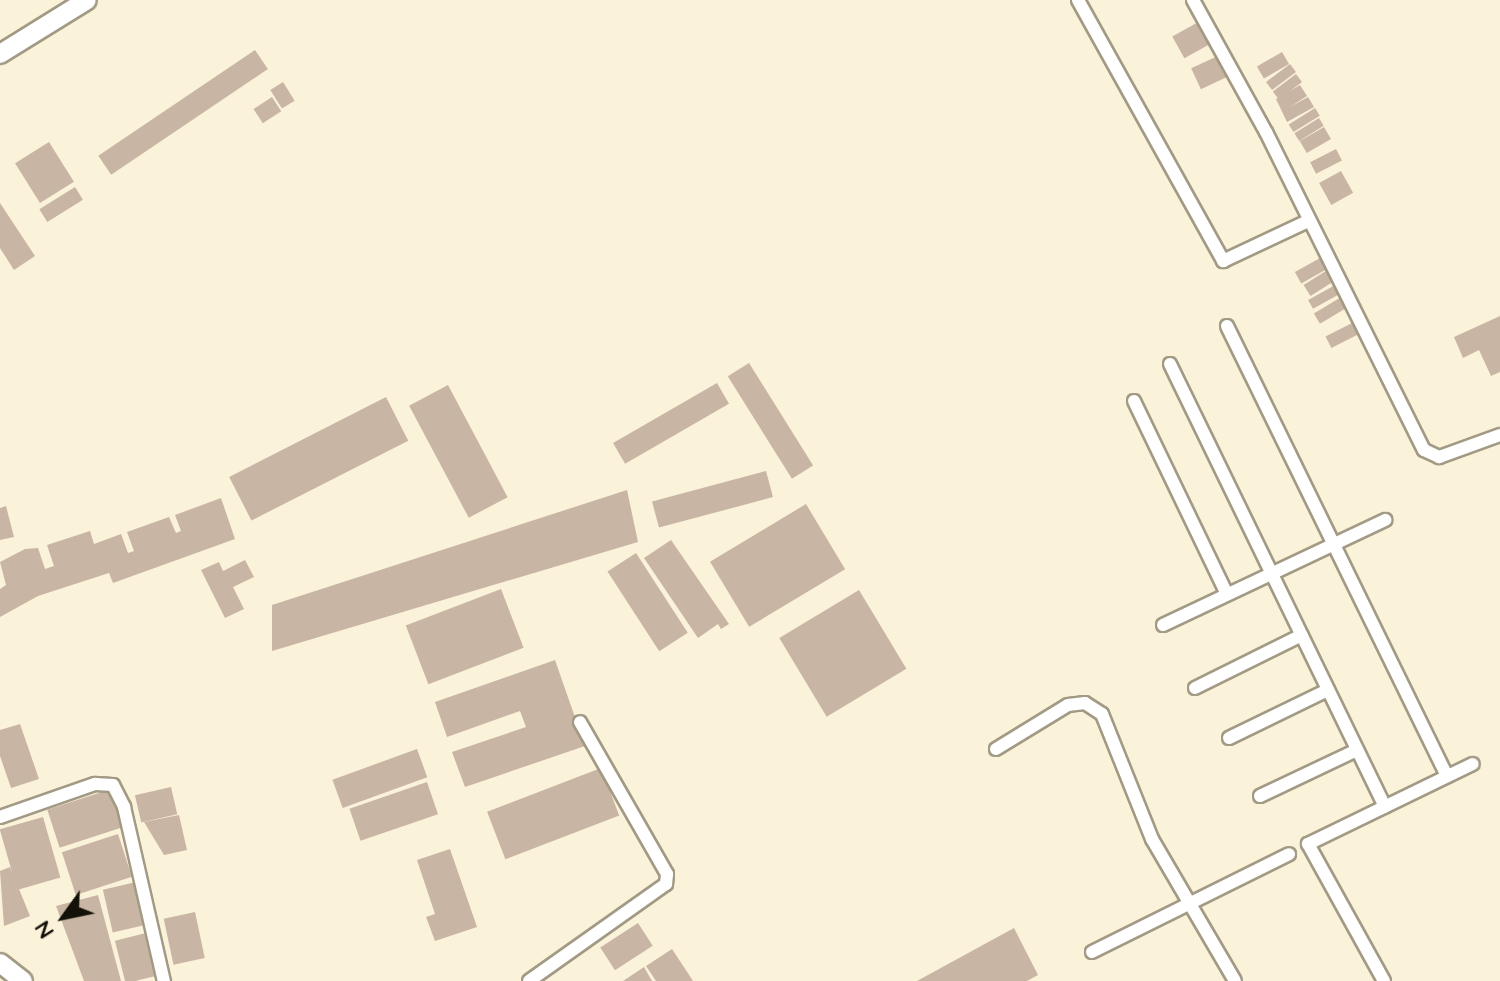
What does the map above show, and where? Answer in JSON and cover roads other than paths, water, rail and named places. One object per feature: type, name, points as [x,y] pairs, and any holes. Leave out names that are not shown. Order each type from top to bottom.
[{"type":"street","points":[[0,54],[87,0]]},
{"type":"street","points":[[1078,0],[1223,261],[1308,221]]},
{"type":"street","points":[[1193,0],[1424,450],[1439,457],[1500,435]]},
{"type":"street","points":[[1227,326],[1447,776]]},
{"type":"street","points":[[1170,364],[1385,807]]},
{"type":"street","points":[[1134,401],[1227,594]]},
{"type":"street","points":[[1163,625],[1385,520]]},
{"type":"street","points":[[1195,688],[1302,635]]},
{"type":"street","points":[[1229,738],[1328,690]]},
{"type":"street","points":[[996,749],[1068,705],[1085,703],[1102,714],[1152,839],[1235,981]]},
{"type":"street","points":[[529,981],[666,884],[667,874],[580,722]]},
{"type":"street","points":[[1260,796],[1357,750]]},
{"type":"street","points":[[1384,981],[1308,844],[1473,764]]},
{"type":"street","points":[[0,817],[95,784],[113,785],[124,807],[164,981]]},
{"type":"street","points":[[1092,952],[1289,854]]},
{"type":"street","points":[[0,963],[23,981]]}]
